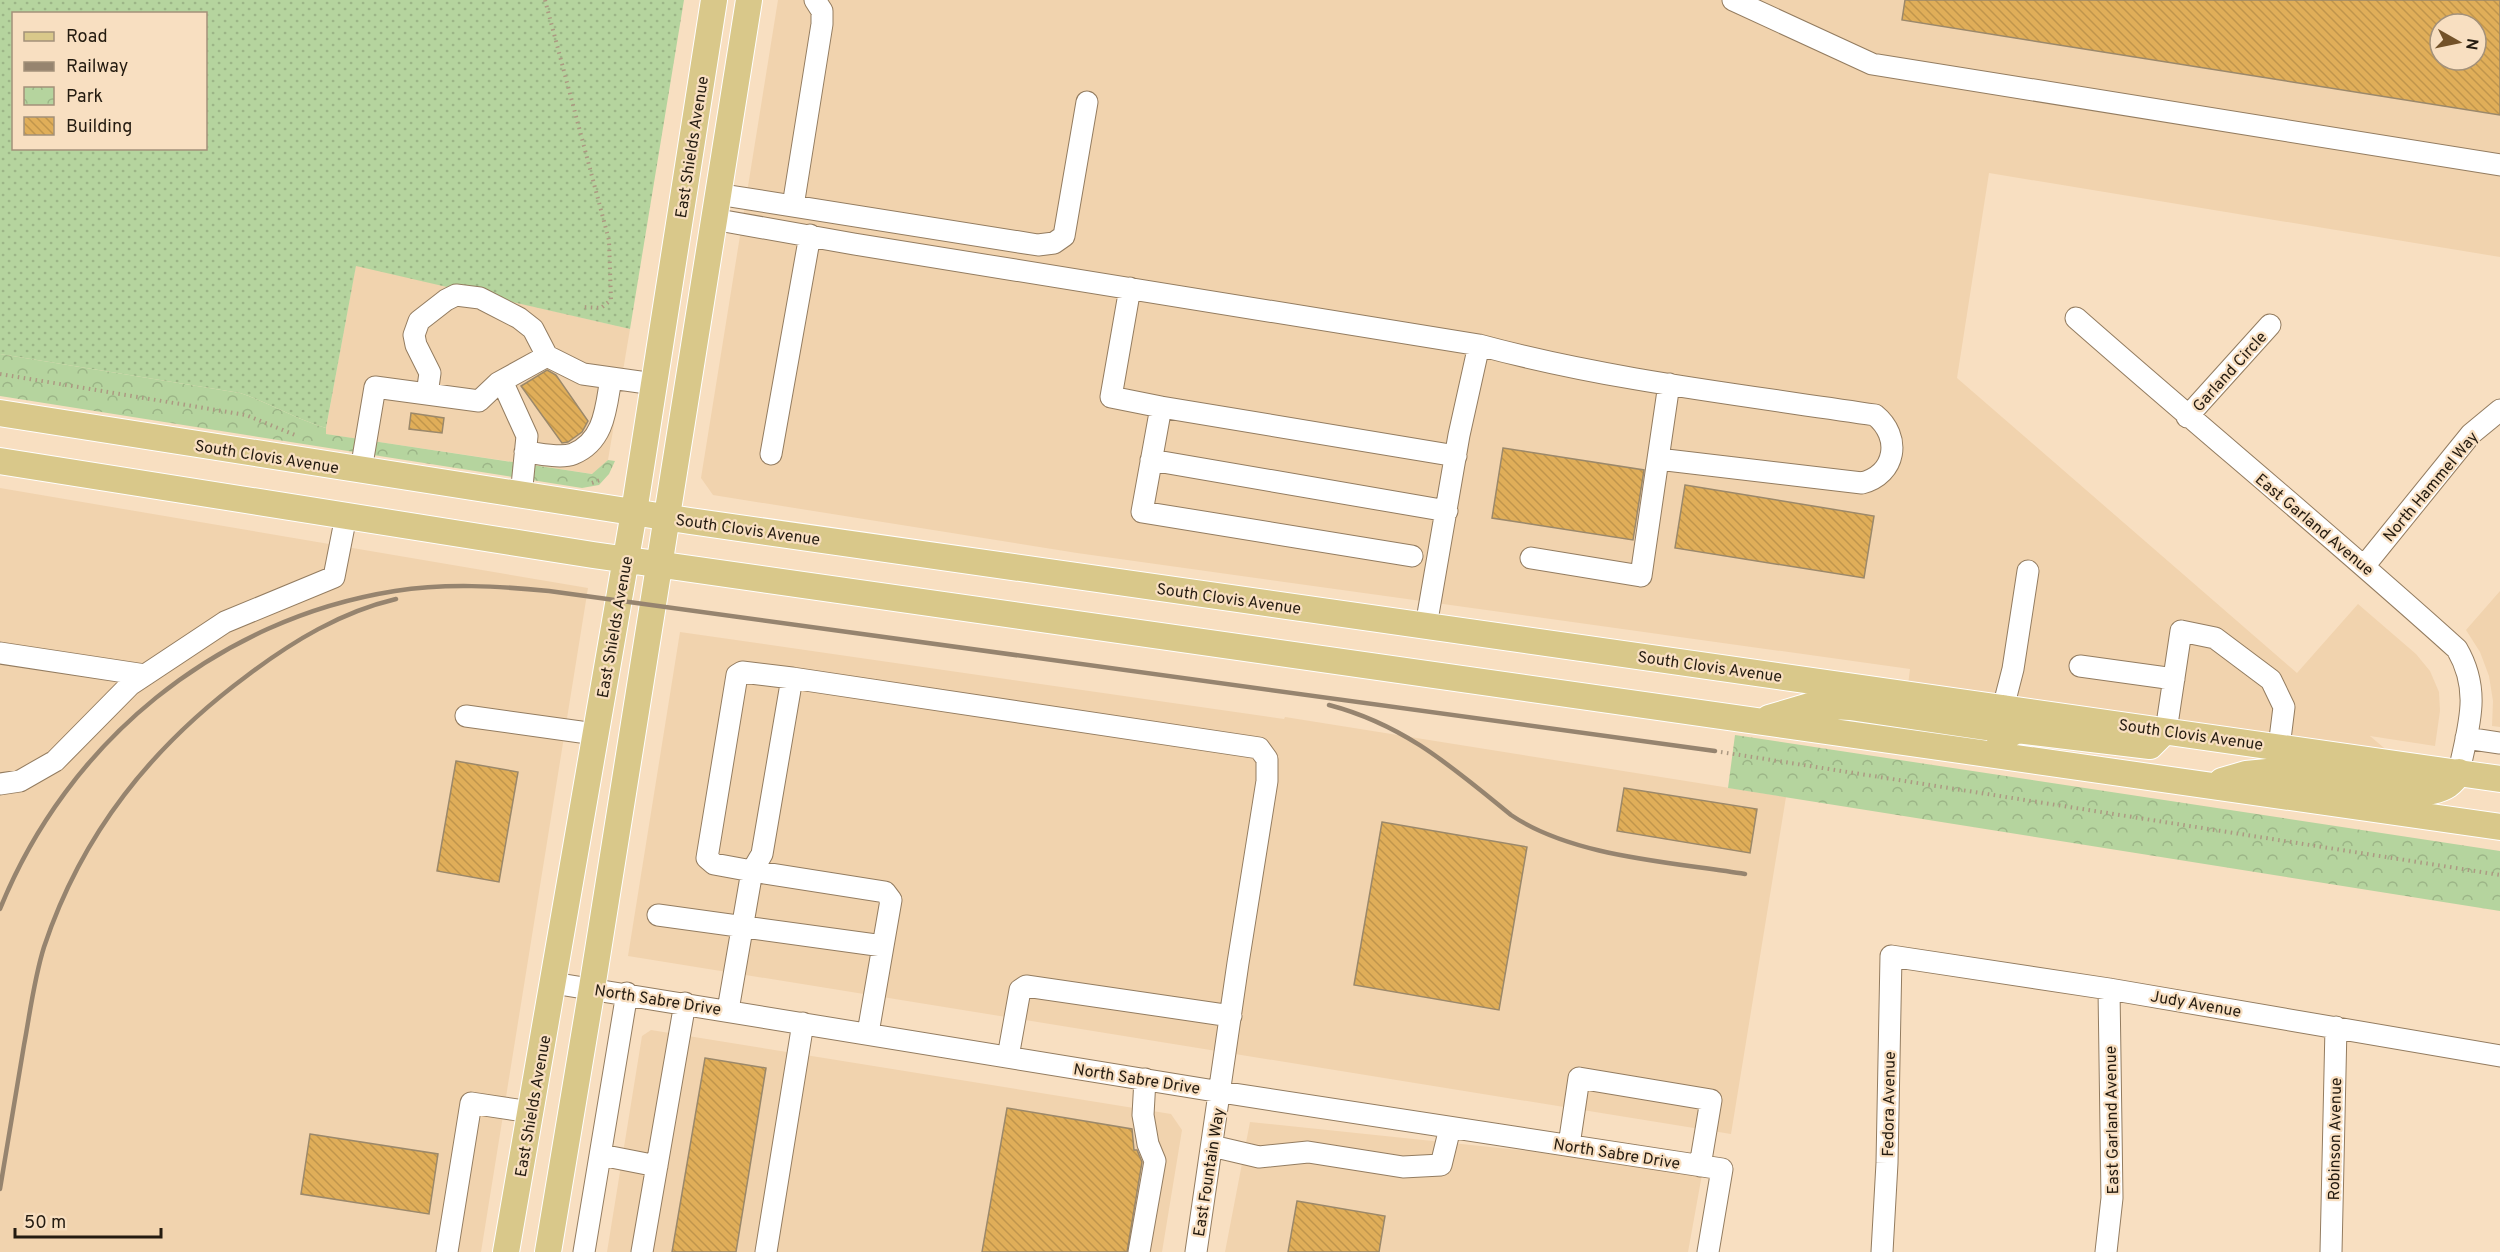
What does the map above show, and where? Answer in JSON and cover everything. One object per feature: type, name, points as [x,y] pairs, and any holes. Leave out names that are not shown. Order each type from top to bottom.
[{"type":"main road","name":"East Shields Avenue","points":[[506,1252],[634,512],[714,0]]},
{"type":"main road","points":[[715,206],[705,176],[705,163],[726,32],[724,0]]},
{"type":"main road","name":"East Shields Avenue","points":[[548,1252],[668,518],[749,0]]},
{"type":"main road","name":"South Clovis Avenue","points":[[0,414],[668,518],[2500,779]]},
{"type":"main road","points":[[0,461],[625,559],[2500,827]]},
{"type":"main road","points":[[1760,721],[1813,705],[1850,707],[1985,727],[2000,718],[2003,708]]},
{"type":"main road","points":[[1994,754],[2005,737],[2017,730],[2150,746],[2166,731]]},
{"type":"main road","points":[[2207,785],[2246,774],[2267,772],[2432,791],[2444,789],[2453,782],[2459,772]]},
{"type":"street","points":[[793,206],[822,24],[822,11],[815,0]]},
{"type":"street","points":[[1733,0],[1872,64],[2500,165]]},
{"type":"street","points":[[715,206],[793,206],[1038,245],[1054,243],[1064,236],[1087,102]]},
{"type":"street","points":[[715,206],[810,235],[1479,345],[1523,357],[1669,384],[1875,415],[1891,434],[1892,444],[1886,467],[1874,480],[1862,483],[1658,459]]},
{"type":"street","points":[[771,454],[810,235]]},
{"type":"street","points":[[1130,288],[1111,397],[1456,456]]},
{"type":"street","points":[[427,394],[430,373],[416,345],[414,335],[419,321],[456,295],[480,298],[519,318],[534,329],[548,356],[583,374],[654,384]]},
{"type":"street","name":"East Garland Avenue","points":[[2076,318],[2187,417],[2365,565],[2457,649],[2465,665],[2472,690],[2459,772]]},
{"type":"street","name":"Garland Circle","points":[[2187,417],[2270,325]]},
{"type":"street","points":[[1426,626],[1456,456],[1479,345]]},
{"type":"street","points":[[362,470],[375,387],[479,401],[502,381],[548,356]]},
{"type":"street","points":[[525,452],[573,454],[594,438],[603,424],[612,378]]},
{"type":"street","points":[[502,381],[527,436],[521,496]]},
{"type":"street","points":[[1531,558],[1641,576],[1669,384]]},
{"type":"street","points":[[1161,407],[1142,512],[1412,556]]},
{"type":"street","name":"North Hammel Way","points":[[2365,565],[2471,434],[2500,410]]},
{"type":"street","points":[[1151,460],[1447,511]]},
{"type":"street","points":[[0,784],[20,781],[55,761],[130,685],[225,622],[334,577],[346,516]]},
{"type":"street","points":[[2003,708],[2013,669],[2028,571]]},
{"type":"street","points":[[2166,731],[2181,631],[2215,638],[2271,680],[2284,707],[2279,747]]},
{"type":"street","points":[[0,653],[145,675]]},
{"type":"street","points":[[2080,666],[2174,680]]},
{"type":"street","name":"East Fountain Way","points":[[752,871],[714,864],[707,858],[737,675],[742,672],[1259,748],[1267,759],[1267,780],[1196,1252]]},
{"type":"street","points":[[728,1010],[752,871],[762,854],[792,678]]},
{"type":"street","points":[[466,716],[595,734]]},
{"type":"street","points":[[2466,738],[2500,743]]},
{"type":"street","points":[[752,871],[885,892],[891,900],[868,1034]]},
{"type":"street","points":[[658,915],[883,946]]},
{"type":"street","name":"Judy Avenue","points":[[1891,956],[2109,989],[2500,1056]]},
{"type":"street","name":"Fedora Avenue","points":[[1882,1252],[1887,1163],[1891,956]]},
{"type":"street","name":"North Sabre Drive","points":[[553,983],[627,993],[1145,1080],[1722,1169],[1708,1252]]},
{"type":"street","points":[[1008,1057],[1020,990],[1026,986],[1231,1017]]},
{"type":"street","name":"East Garland Avenue","points":[[2106,1252],[2112,1198],[2109,989]]},
{"type":"street","points":[[584,1252],[627,993]]},
{"type":"street","points":[[642,1252],[685,1003]]},
{"type":"street","points":[[766,1252],[803,1023]]},
{"type":"street","name":"Robinson Avenue","points":[[2331,1252],[2336,1027]]},
{"type":"street","points":[[1569,1146],[1579,1078],[1711,1100],[1700,1166]]},
{"type":"street","points":[[1139,1252],[1155,1161],[1148,1144],[1143,1115],[1145,1080]]},
{"type":"street","points":[[447,1252],[471,1103],[531,1112]]},
{"type":"street","points":[[1212,1146],[1258,1157],[1308,1152],[1403,1167],[1442,1165],[1450,1128]]},
{"type":"street","points":[[600,1155],[657,1166]]},
{"type":"path","points":[[545,0],[609,240],[611,300],[601,308],[583,307]]},
{"type":"path","points":[[0,374],[246,415],[302,437]]},
{"type":"path","points":[[584,483],[603,479]]},
{"type":"path","points":[[1721,752],[2500,875]]},
{"type":"shaded area","points":[[778,0],[2500,0],[2500,257],[1989,173],[1957,378],[2297,673],[2358,604],[2416,654],[2430,671],[2439,692],[2440,711],[2435,746],[2370,736],[2403,764],[1908,685],[1910,669],[1077,553],[713,495],[701,478]]},
{"type":"shaded area","points":[[356,265],[630,329],[608,460],[593,474],[325,434]]},
{"type":"shaded area","points":[[0,488],[588,588],[481,1252],[0,1252]]},
{"type":"shaded area","points":[[2500,591],[2500,727],[2492,726],[2493,701],[2489,676],[2480,652],[2466,630]]},
{"type":"shaded area","points":[[680,632],[1284,719],[1285,717],[1786,797],[1731,1134],[628,956]]},
{"type":"shaded area","points":[[651,1030],[1171,1114],[1182,1130],[1162,1252],[607,1252],[642,1036]]},
{"type":"shaded area","points":[[1250,1122],[1703,1169],[1688,1252],[1225,1252]]},
{"type":"green space","points":[[0,0],[684,0],[630,329],[356,266],[326,428],[240,393],[0,354]]},
{"type":"green space","points":[[0,354],[240,393],[326,428],[326,434],[592,474],[608,460],[615,461],[609,474],[599,485],[582,488],[0,396]]},
{"type":"green space","points":[[1735,735],[2500,851],[2500,911],[1728,788]]},
{"type":"building","points":[[1905,0],[2500,0],[2500,115],[1902,20]]},
{"type":"building","points":[[547,370],[556,375],[588,421],[582,432],[568,442],[562,443],[521,386]]},
{"type":"building","points":[[411,413],[444,418],[442,433],[409,429]]},
{"type":"building","points":[[1503,448],[1644,470],[1633,540],[1492,518]]},
{"type":"building","points":[[1685,485],[1874,516],[1864,578],[1675,548]]},
{"type":"building","points":[[456,761],[518,772],[499,882],[437,871]]},
{"type":"building","points":[[1624,788],[1757,809],[1750,853],[1617,831]]},
{"type":"building","points":[[1382,822],[1527,847],[1499,1010],[1354,985]]},
{"type":"building","points":[[705,1058],[766,1068],[736,1252],[672,1252]]},
{"type":"building","points":[[1007,1108],[1132,1129],[1134,1150],[1137,1150],[1142,1162],[1127,1252],[982,1252]]},
{"type":"building","points":[[310,1134],[438,1154],[429,1214],[301,1194]]},
{"type":"building","points":[[1297,1201],[1385,1216],[1379,1252],[1288,1252]]},
{"type":"railway","points":[[0,909],[29,849],[65,793],[107,742],[156,698],[209,660],[268,629],[330,606],[414,588],[472,586],[549,591],[1715,751]]},
{"type":"railway","points":[[0,1189],[32,996],[44,947],[78,866],[100,830],[151,762],[213,702],[300,639],[356,612],[396,599]]},
{"type":"railway","points":[[1329,705],[1381,724],[1404,736],[1448,764],[1511,815],[1563,840],[1624,856],[1745,874]]}]
